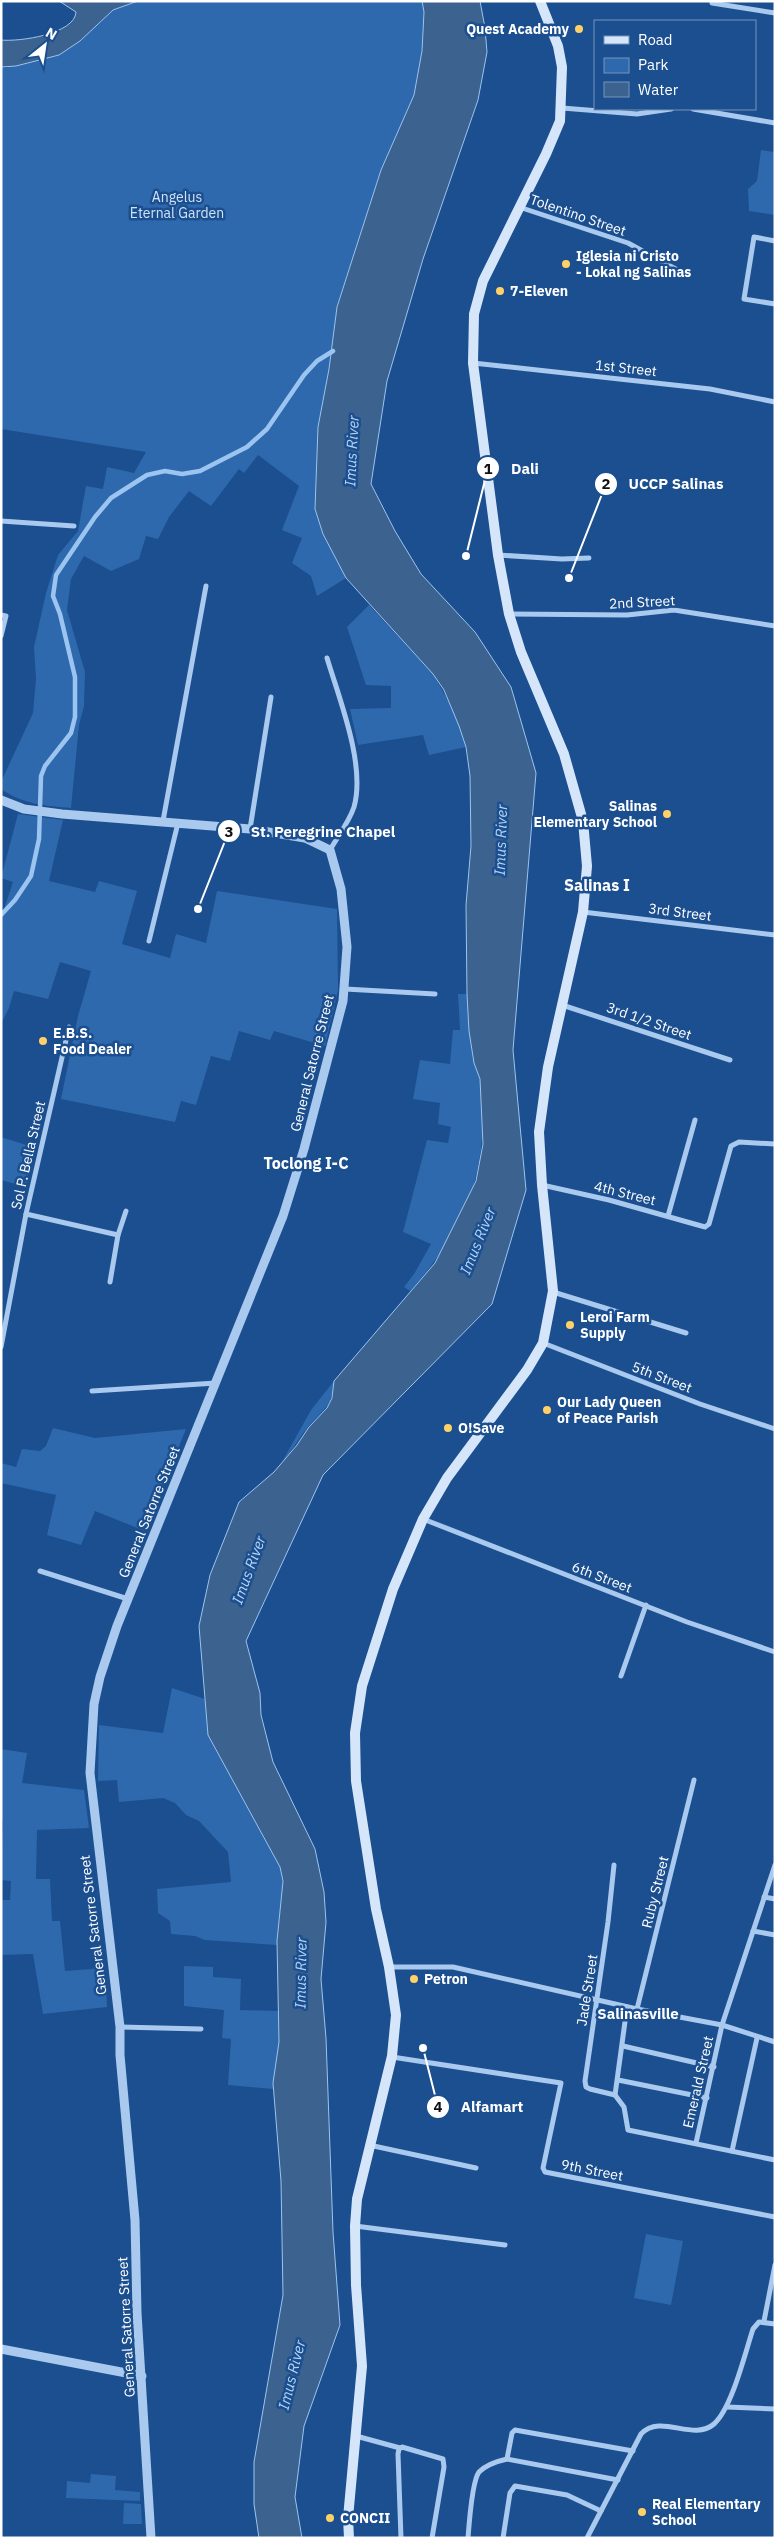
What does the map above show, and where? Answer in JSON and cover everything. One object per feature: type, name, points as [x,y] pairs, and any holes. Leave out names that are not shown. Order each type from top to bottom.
[{"type":"main road","points":[[350,2538],[348,2518],[362,2366],[356,2284],[355,2226],[357,2199],[368,2145],[392,2056],[396,2015],[389,1967],[376,1909],[356,1781],[355,1733],[362,1686],[376,1636],[393,1589],[423,1519],[447,1478],[527,1370],[542,1343],[552,1292],[539,1132],[548,1067],[584,912],[587,866],[584,821],[564,754],[521,652],[509,614],[498,555],[473,363],[474,314],[483,280],[546,154],[560,121],[562,108],[562,66],[558,46],[540,1]]},
{"type":"street","points":[[712,3],[775,13]]},
{"type":"street","points":[[562,108],[637,114],[664,110]]},
{"type":"street","points":[[699,110],[775,123]]},
{"type":"street","name":"Tolentino Street","points":[[519,207],[628,243],[683,272]]},
{"type":"street","points":[[775,241],[754,237],[744,299],[775,304]]},
{"type":"street","name":"1st Street","points":[[473,363],[710,388],[775,402]]},
{"type":"street","points":[[1,522],[74,526]]},
{"type":"street","points":[[498,555],[562,559],[589,558]]},
{"type":"street","points":[[163,822],[206,586]]},
{"type":"street","name":"2nd Street","points":[[509,614],[627,615],[674,610],[775,626]]},
{"type":"street","points":[[1,615],[6,616],[1,636]]},
{"type":"street","points":[[1,800],[24,809],[62,814],[250,829],[305,838],[330,850],[352,813],[356,796],[353,746],[327,658]]},
{"type":"street","points":[[250,829],[271,697]]},
{"type":"street","points":[[149,941],[178,822]]},
{"type":"street","name":"General Satorre Street","points":[[151,2538],[137,2313],[135,2220],[120,2055],[120,2027],[90,1773],[94,1704],[108,1650],[284,1216],[324,1080],[345,989],[347,947],[340,889],[330,850]]},
{"type":"street","name":"3rd Street","points":[[584,912],[775,935]]},
{"type":"street","points":[[345,989],[435,994]]},
{"type":"street","name":"3rd 1/2 Street","points":[[562,1005],[730,1060]]},
{"type":"street","name":"Sol P. Bella Street","points":[[1,1346],[26,1214],[69,1027]]},
{"type":"street","points":[[668,1216],[695,1120]]},
{"type":"street","name":"4th Street","points":[[542,1185],[707,1226],[731,1146],[739,1142],[775,1144]]},
{"type":"street","points":[[110,1282],[118,1235],[126,1211]]},
{"type":"street","points":[[26,1214],[118,1235]]},
{"type":"street","points":[[552,1292],[686,1333]]},
{"type":"street","name":"5th Street","points":[[542,1343],[708,1407],[775,1429]]},
{"type":"street","points":[[92,1391],[216,1383]]},
{"type":"street","name":"6th Street","points":[[423,1519],[646,1605],[775,1652]]},
{"type":"street","points":[[40,1571],[128,1599]]},
{"type":"street","points":[[621,1676],[646,1605]]},
{"type":"street","name":"Ruby Street","points":[[637,2009],[694,1780]]},
{"type":"street","name":"Jade Street","points":[[614,1865],[586,2087],[615,2095]]},
{"type":"street","name":"Emerald Street","points":[[696,2143],[722,2025],[775,1865]]},
{"type":"street","points":[[764,1897],[775,1900]]},
{"type":"street","points":[[753,1931],[775,1935]]},
{"type":"street","points":[[389,1967],[453,1967],[596,1998],[637,2009],[722,2025],[757,2038],[775,2042]]},
{"type":"street","points":[[628,2006],[624,2046],[615,2095],[624,2107],[628,2130],[775,2160]]},
{"type":"street","points":[[120,2027],[201,2029]]},
{"type":"street","points":[[732,2151],[757,2038]]},
{"type":"street","points":[[624,2046],[714,2067]]},
{"type":"street","name":"9th Street","points":[[392,2056],[560,2083],[543,2168],[545,2172],[775,2217]]},
{"type":"street","points":[[618,2080],[707,2098]]},
{"type":"street","points":[[368,2145],[476,2168]]},
{"type":"street","points":[[355,2226],[505,2245]]},
{"type":"street","points":[[764,2321],[775,2266]]},
{"type":"street","points":[[587,2538],[646,2428],[657,2426],[704,2429],[714,2424],[726,2407],[753,2329],[759,2322],[764,2321],[775,2324]]},
{"type":"street","points":[[1,2349],[142,2376]]},
{"type":"street","points":[[726,2407],[775,2410]]},
{"type":"street","points":[[507,2459],[512,2433],[518,2430],[633,2450]]},
{"type":"street","points":[[356,2436],[400,2448],[436,2455],[443,2459],[444,2467],[432,2538]]},
{"type":"street","points":[[400,2448],[401,2538]]},
{"type":"street","points":[[468,2538],[471,2508],[478,2475],[490,2465],[507,2459],[618,2480]]},
{"type":"street","points":[[503,2538],[510,2493],[515,2486],[567,2495],[601,2511]]},
{"type":"green space","name":"Angelus Eternal Garden","points":[[138,1],[422,1],[424,12],[422,51],[414,95],[381,170],[337,306],[329,369],[318,427],[315,509],[323,534],[346,578],[317,596],[311,576],[292,563],[302,538],[282,530],[299,486],[258,455],[244,473],[239,469],[211,506],[189,491],[169,517],[158,539],[146,536],[139,559],[111,571],[84,556],[71,579],[67,610],[85,672],[84,706],[79,725],[71,808],[26,801],[1,789],[1,782],[33,713],[36,679],[34,647],[46,593],[58,555],[78,531],[86,486],[103,489],[107,467],[134,473],[146,452],[1,429],[1,67],[6,68],[80,41],[113,10]]},
{"type":"green space","points":[[761,150],[775,152],[775,215],[749,211],[748,189],[757,181]]},
{"type":"green space","points":[[369,605],[433,674],[453,709],[466,747],[429,755],[423,735],[358,745],[350,709],[391,708],[391,686],[366,685],[347,627]]},
{"type":"green space","points":[[18,814],[63,820],[49,881],[95,892],[99,881],[137,891],[122,944],[170,958],[176,934],[206,943],[217,891],[337,909],[338,990],[325,1046],[274,1031],[270,1040],[239,1031],[230,1061],[211,1056],[196,1105],[181,1101],[175,1122],[61,1099],[78,1016],[91,971],[60,962],[48,999],[14,991],[9,1008],[1,1024],[1,918],[13,882],[1,878]]},
{"type":"green space","points":[[458,994],[467,994],[473,1059],[480,1081],[482,1141],[478,1169],[471,1195],[447,1244],[410,1291],[404,1287],[414,1274],[431,1244],[403,1232],[427,1140],[448,1143],[451,1127],[438,1124],[440,1103],[413,1099],[420,1060],[450,1064],[453,1030],[460,1030]]},
{"type":"green space","points":[[1,1137],[33,1147],[26,1187],[1,1180]]},
{"type":"green space","points":[[334,1381],[331,1397],[326,1407],[308,1427],[282,1462],[311,1410]]},
{"type":"green space","points":[[53,1428],[95,1438],[186,1429],[145,1531],[95,1511],[81,1545],[47,1535],[56,1495],[1,1483],[1,1463],[16,1467],[22,1449],[40,1451],[46,1446]]},
{"type":"green space","points":[[172,1688],[205,1699],[208,1735],[280,1867],[282,1896],[277,1945],[205,1940],[195,1936],[171,1934],[170,1921],[158,1913],[157,1889],[231,1882],[228,1852],[199,1821],[186,1815],[175,1803],[163,1798],[119,1802],[117,1780],[98,1781],[99,1725],[163,1733]]},
{"type":"green space","points":[[1,1749],[27,1753],[22,1783],[84,1790],[89,1828],[37,1830],[36,1879],[50,1879],[52,1921],[60,1921],[65,1971],[105,1968],[107,2007],[43,2014],[33,1954],[1,1955],[1,1900],[10,1900],[11,1881],[1,1880],[3,1821],[1,1820]]},
{"type":"green space","points":[[184,1966],[213,1967],[213,1977],[241,1979],[240,2010],[278,2011],[279,2042],[273,2089],[228,2085],[231,2039],[222,2038],[224,2010],[184,2006]]},
{"type":"green space","points":[[646,2234],[683,2241],[671,2305],[634,2298]]},
{"type":"green space","points":[[91,2474],[116,2476],[115,2490],[140,2492],[140,2501],[66,2498],[67,2481],[90,2483]]},
{"type":"green space","points":[[124,2503],[141,2504],[142,2524],[123,2524]]},
{"type":"water","points":[[59,1],[138,1],[113,10],[80,41],[59,55],[16,66],[1,67],[1,40],[20,40],[45,35],[57,31],[73,20],[76,12]]},
{"type":"water","name":"Imus River","points":[[422,1],[480,1],[487,52],[478,100],[423,259],[387,381],[371,484],[395,531],[421,574],[475,632],[511,687],[536,773],[513,1050],[526,1190],[492,1304],[323,1475],[246,1641],[260,1693],[261,1715],[273,1762],[315,1849],[324,1892],[326,1922],[321,1979],[326,2038],[333,2232],[340,2325],[304,2426],[295,2497],[302,2538],[259,2538],[254,2504],[254,2462],[283,2295],[281,2181],[273,2083],[279,2042],[277,1941],[283,1881],[280,1867],[208,1735],[199,1626],[210,1575],[239,1502],[274,1472],[297,1445],[309,1427],[327,1408],[332,1398],[334,1381],[435,1263],[476,1181],[483,1144],[480,1079],[474,1063],[469,1031],[467,994],[466,905],[471,846],[470,776],[466,747],[444,690],[433,674],[346,578],[323,534],[315,509],[318,427],[329,369],[337,307],[381,170],[414,95],[422,51],[424,12]]},
{"type":"waterway","points":[[1,915],[15,900],[31,876],[39,839],[41,776],[45,766],[71,733],[75,717],[75,677],[60,614],[53,596],[56,575],[95,517],[111,498],[147,475],[165,471],[182,474],[200,471],[247,447],[267,429],[304,375],[317,361],[333,351]]},
{"type":"place","name":"Quest Academy","points":[[579,29]]},
{"type":"place","name":"Iglesia ni Cristo - Lokal ng Salinas","points":[[566,264]]},
{"type":"place","name":"7-Eleven","points":[[500,291]]},
{"type":"place","name":"Dali","points":[[466,556]]},
{"type":"place","name":"UCCP Salinas","points":[[569,578]]},
{"type":"place","name":"Salinas Elementary School","points":[[667,814]]},
{"type":"place","name":"St. Peregrine Chapel","points":[[198,909]]},
{"type":"place","name":"E.B.S. Food Dealer","points":[[43,1041]]},
{"type":"place","name":"Leroi Farm Supply","points":[[570,1325]]},
{"type":"place","name":"Our Lady Queen of Peace Parish","points":[[547,1410]]},
{"type":"place","name":"O!Save","points":[[448,1428]]},
{"type":"place","name":"Petron","points":[[414,1979]]},
{"type":"place","name":"Alfamart","points":[[423,2048]]},
{"type":"place","name":"Real Elementary School","points":[[642,2512]]},
{"type":"place","name":"CONCII","points":[[330,2518]]},
{"type":"district","name":"Salinas I","points":[[597,885]]},
{"type":"district","name":"Toclong I-C","points":[[306,1163]]},
{"type":"district","name":"Salinasville","points":[[638,2014]]}]
